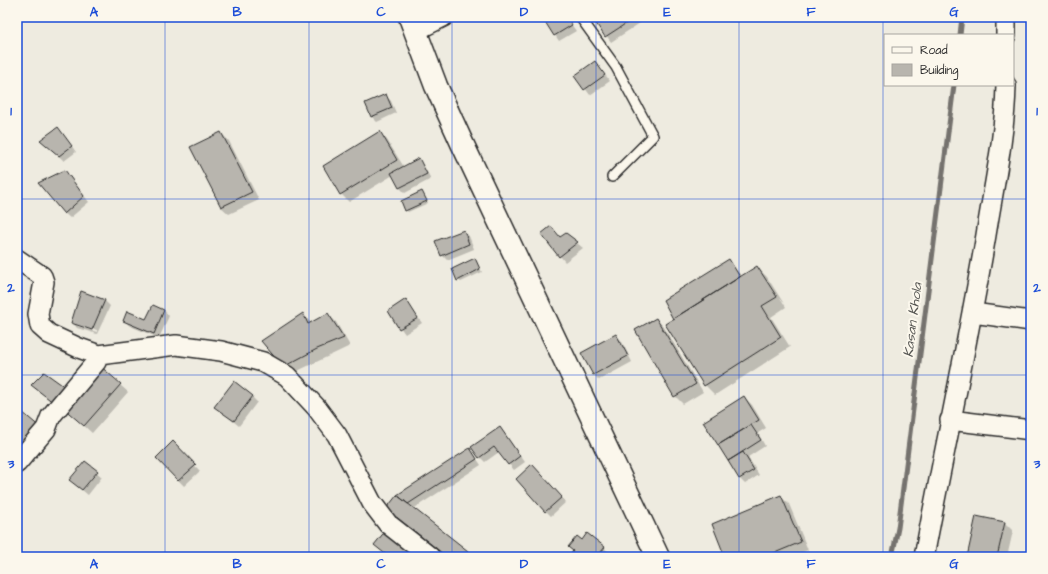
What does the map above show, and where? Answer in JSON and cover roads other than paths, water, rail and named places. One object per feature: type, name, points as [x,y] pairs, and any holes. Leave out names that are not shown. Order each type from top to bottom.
[{"type":"main road","points":[[412,24],[436,86],[459,136],[658,557]]},
{"type":"street","points":[[412,24],[443,17]]},
{"type":"street","points":[[1006,17],[1006,34]]},
{"type":"street","points":[[924,557],[950,420],[973,312],[1005,120],[1006,86]]},
{"type":"street","points":[[17,258],[42,276],[44,282],[38,314],[40,326],[49,334],[99,355],[176,345],[221,351],[263,362],[287,376],[316,406],[337,435],[372,503],[388,524],[430,557]]},
{"type":"street","points":[[973,312],[1031,321]]},
{"type":"street","points":[[17,463],[46,428],[51,416],[96,362],[99,355]]},
{"type":"street","points":[[950,420],[1031,430]]},
{"type":"lane","points":[[580,17],[616,67],[653,136],[612,177]]},
{"type":"waterway","name":"Kasan Khola","points":[[960,34],[962,17]]},
{"type":"waterway","name":"Kasan Khola","points":[[892,557],[898,528],[954,86]]}]
